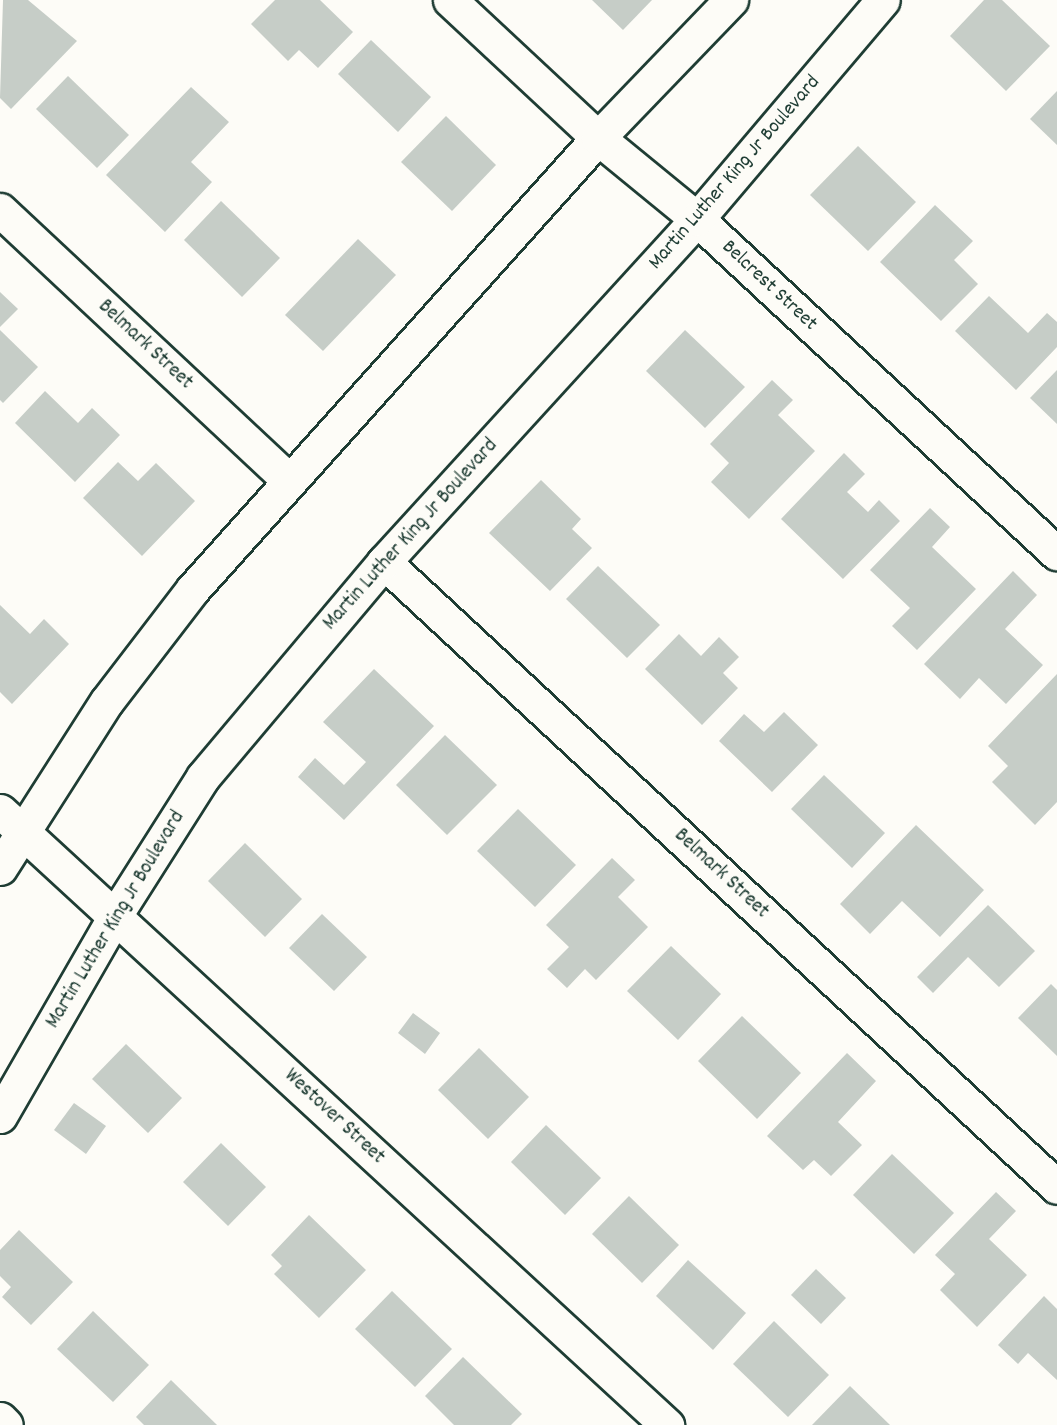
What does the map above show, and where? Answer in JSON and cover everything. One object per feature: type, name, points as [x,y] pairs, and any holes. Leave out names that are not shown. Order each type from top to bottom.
[{"type":"street","name":"Belcrest Street","points":[[450,0],[598,138],[697,219],[1057,553]]},
{"type":"street","points":[[0,868],[11,821],[193,589],[598,138],[731,0]]},
{"type":"street","name":"Martin Luther King Jr Boulevard","points":[[0,1116],[116,914],[203,777],[384,562],[697,219],[883,0]]},
{"type":"street","name":"Belmark Street","points":[[0,210],[289,480]]},
{"type":"street","name":"Belmark Street","points":[[384,562],[1057,1187]]},
{"type":"street","name":"Westover Street","points":[[11,821],[116,914],[667,1425]]},
{"type":"street","points":[[0,1419],[6,1425]]},
{"type":"building","points":[[3,0],[28,0],[77,41],[11,109],[0,98]]},
{"type":"building","points":[[275,0],[320,0],[353,32],[318,68],[299,50],[288,61],[251,24]]},
{"type":"building","points":[[592,0],[652,0],[623,30]]},
{"type":"building","points":[[984,0],[1002,0],[1050,46],[1006,91],[950,36]]},
{"type":"building","points":[[371,40],[431,97],[398,132],[338,74]]},
{"type":"building","points":[[68,76],[129,135],[97,168],[36,109]]},
{"type":"building","points":[[191,87],[229,122],[191,162],[212,182],[165,232],[106,175]]},
{"type":"building","points":[[1057,91],[1057,145],[1030,119]]},
{"type":"building","points":[[446,116],[496,165],[452,211],[401,162]]},
{"type":"building","points":[[858,146],[916,202],[868,251],[810,195]]},
{"type":"building","points":[[221,201],[280,258],[242,297],[184,240]]},
{"type":"building","points":[[935,205],[973,241],[954,260],[978,284],[941,321],[880,262]]},
{"type":"building","points":[[358,239],[396,275],[323,351],[285,315]]},
{"type":"building","points":[[0,292],[18,309],[0,327]]},
{"type":"building","points":[[989,296],[1028,333],[1047,313],[1057,322],[1057,347],[1016,390],[955,331]]},
{"type":"building","points":[[0,330],[38,367],[3,403],[0,400]]},
{"type":"building","points":[[685,330],[745,387],[705,428],[646,371]]},
{"type":"building","points":[[1057,370],[1057,424],[1030,398]]},
{"type":"building","points":[[772,380],[793,400],[778,415],[815,451],[749,519],[711,482],[729,463],[710,444]]},
{"type":"building","points":[[45,391],[78,423],[92,408],[120,435],[75,482],[15,423]]},
{"type":"building","points":[[844,453],[865,474],[847,492],[868,512],[879,500],[900,521],[843,579],[781,519]]},
{"type":"building","points":[[118,462],[138,481],[156,463],[195,501],[142,556],[83,498]]},
{"type":"building","points":[[541,480],[581,519],[572,529],[592,548],[550,591],[489,533]]},
{"type":"building","points":[[930,508],[950,527],[932,547],[976,589],[917,650],[892,626],[910,608],[870,570]]},
{"type":"building","points":[[598,566],[660,625],[627,658],[566,599]]},
{"type":"building","points":[[1013,571],[1037,595],[1005,629],[1043,665],[1006,704],[979,678],[960,699],[924,664]]},
{"type":"building","points":[[0,605],[30,634],[44,619],[69,644],[12,704],[0,692]]},
{"type":"building","points":[[679,634],[701,656],[719,637],[739,657],[723,673],[738,688],[702,725],[645,669]]},
{"type":"building","points":[[374,669],[434,726],[344,820],[298,777],[315,758],[344,785],[366,762],[323,722]]},
{"type":"building","points":[[1057,674],[1057,802],[1035,825],[992,782],[1008,766],[988,746]]},
{"type":"building","points":[[784,712],[818,745],[772,792],[719,741],[744,714],[764,732]]},
{"type":"building","points":[[445,735],[497,785],[447,835],[396,785]]},
{"type":"building","points":[[824,775],[885,833],[852,868],[791,809]]},
{"type":"building","points":[[518,809],[576,865],[535,907],[477,851]]},
{"type":"building","points":[[916,825],[984,890],[940,937],[902,901],[870,934],[840,904]]},
{"type":"building","points":[[245,843],[302,899],[265,937],[208,881]]},
{"type":"building","points":[[612,858],[635,880],[618,897],[648,927],[596,980],[585,969],[567,988],[547,969],[569,947],[546,925]]},
{"type":"building","points":[[988,905],[1035,951],[999,987],[968,957],[933,993],[917,977]]},
{"type":"building","points":[[322,914],[367,957],[334,991],[289,948]]},
{"type":"building","points":[[671,946],[721,994],[678,1040],[627,991]]},
{"type":"building","points":[[1051,984],[1057,990],[1057,1056],[1018,1018]]},
{"type":"building","points":[[413,1013],[440,1033],[425,1054],[398,1033]]},
{"type":"building","points":[[742,1016],[801,1073],[757,1119],[698,1061]]},
{"type":"building","points":[[126,1044],[182,1098],[148,1133],[92,1079]]},
{"type":"building","points":[[479,1048],[529,1097],[488,1139],[438,1090]]},
{"type":"building","points":[[847,1053],[876,1081],[838,1122],[862,1145],[831,1176],[814,1160],[803,1170],[767,1136]]},
{"type":"building","points":[[74,1103],[106,1126],[86,1154],[54,1130]]},
{"type":"building","points":[[546,1125],[601,1178],[565,1215],[511,1162]]},
{"type":"building","points":[[221,1143],[266,1187],[228,1226],[183,1182]]},
{"type":"building","points":[[892,1154],[954,1213],[914,1254],[853,1195]]},
{"type":"building","points":[[996,1192],[1016,1211],[989,1239],[1027,1275],[977,1327],[940,1290],[955,1274],[935,1255]]},
{"type":"building","points":[[629,1196],[679,1245],[642,1283],[592,1234]]},
{"type":"building","points":[[309,1215],[366,1270],[319,1318],[274,1274],[282,1266],[271,1255]]},
{"type":"building","points":[[19,1230],[73,1282],[31,1325],[2,1297],[11,1287],[0,1276],[0,1250]]},
{"type":"building","points":[[688,1260],[746,1313],[713,1350],[656,1296]]},
{"type":"building","points":[[816,1269],[846,1298],[821,1324],[791,1295]]},
{"type":"building","points":[[392,1291],[452,1349],[415,1387],[355,1329]]},
{"type":"building","points":[[1044,1296],[1057,1309],[1057,1380],[1028,1353],[1018,1364],[998,1345]]},
{"type":"building","points":[[93,1311],[149,1365],[113,1402],[57,1349]]},
{"type":"building","points":[[774,1321],[829,1375],[788,1417],[733,1364]]},
{"type":"building","points":[[463,1357],[522,1414],[511,1425],[454,1425],[425,1396]]},
{"type":"building","points":[[171,1380],[217,1425],[144,1425],[136,1417]]},
{"type":"building","points":[[850,1386],[890,1425],[812,1425]]}]
